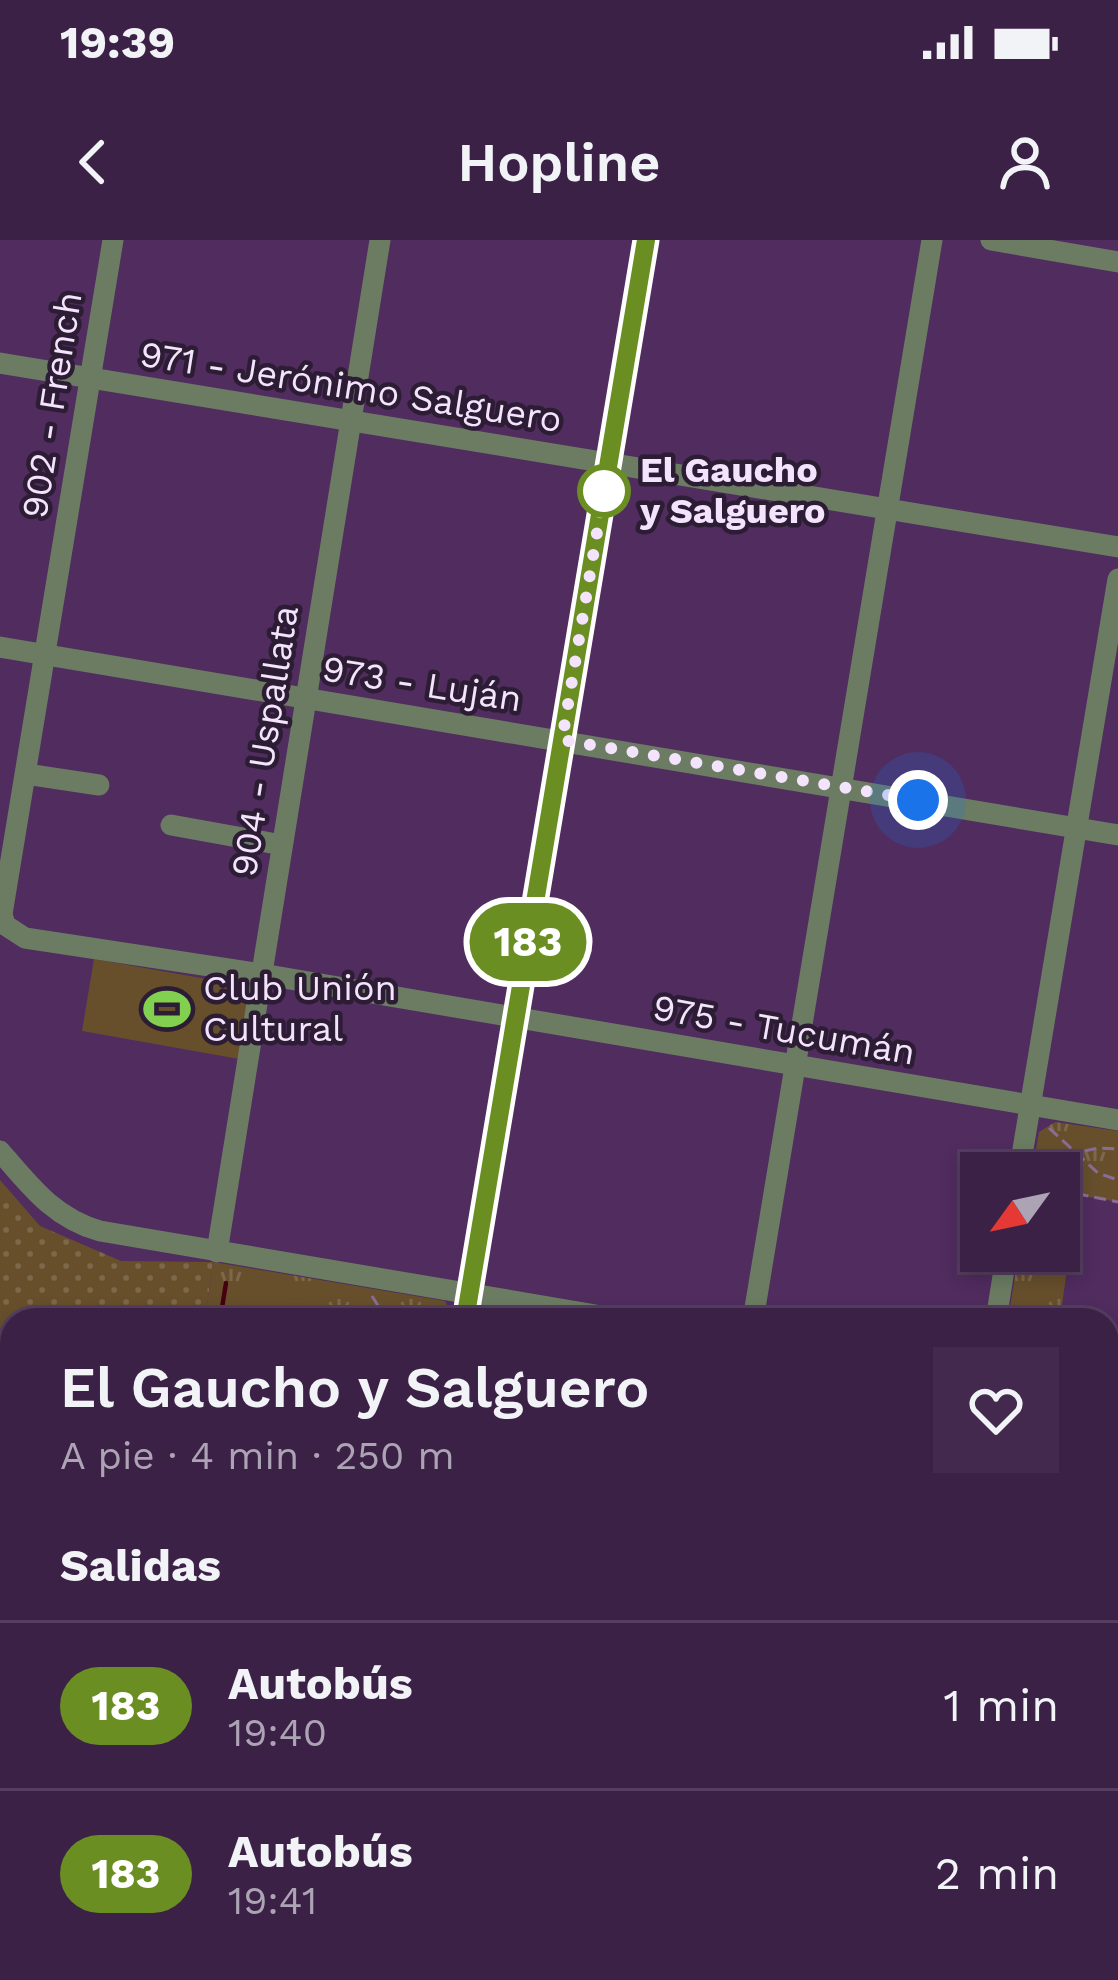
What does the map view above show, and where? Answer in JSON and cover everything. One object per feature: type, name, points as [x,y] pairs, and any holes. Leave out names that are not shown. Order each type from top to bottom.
[{"type":"street","name":"902 - French","points":[[12,933],[2,914],[113,240]]},
{"type":"street","name":"904 - Uspallata","points":[[217,1252],[380,240]]},
{"type":"street","points":[[467,1308],[646,240]]},
{"type":"street","points":[[756,1308],[932,240]]},
{"type":"street","points":[[991,240],[1118,262]]},
{"type":"street","name":"971 - Jerónimo Salguero","points":[[0,362],[1118,547]]},
{"type":"street","points":[[1022,1152],[1118,579]]},
{"type":"street","name":"973 - Luján","points":[[0,647],[1118,835]]},
{"type":"street","points":[[26,774],[99,785]]},
{"type":"street","points":[[171,825],[282,844]]},
{"type":"street","name":"975 - Tucumán","points":[[12,933],[1118,1120]]},
{"type":"street","points":[[0,1151],[40,1198],[66,1218],[100,1231],[556,1308]]},
{"type":"street","points":[[998,1308],[1004,1272]]},
{"type":"path","points":[[1046,1126],[1074,1152]]},
{"type":"path","points":[[1080,1152],[1118,1149]]},
{"type":"path","points":[[1080,1157],[1098,1173],[1118,1180]]},
{"type":"path","points":[[1080,1193],[1118,1202]]},
{"type":"path","points":[[370,1292],[380,1308]]},
{"type":"green space","name":"Club Unión Cultural","points":[[94,959],[252,987],[239,1059],[82,1031]]},
{"type":"green space","points":[[1055,1122],[1118,1131],[1118,1202],[1080,1196],[1080,1152],[1036,1152],[1039,1132]]},
{"type":"green space","points":[[0,1180],[40,1226],[121,1261],[213,1262],[207,1308],[0,1308]]},
{"type":"green space","points":[[213,1262],[445,1301],[448,1308],[207,1308]]},
{"type":"green space","points":[[1016,1272],[1067,1272],[1062,1308],[1010,1308]]},
{"type":"green space","points":[[246,1289],[341,1308],[242,1308]]},
{"type":"waterway","points":[[222,1308],[226,1283]]},
{"type":"bus line","name":"183","points":[[467,1308],[646,240]]},
{"type":"place","name":"El Gaucho y Salguero","points":[[604,491]]},
{"type":"place","name":"Club Unión Cultural","points":[[167,1009]]},
{"type":"route","points":[[604,491],[562,740],[918,800]]}]
